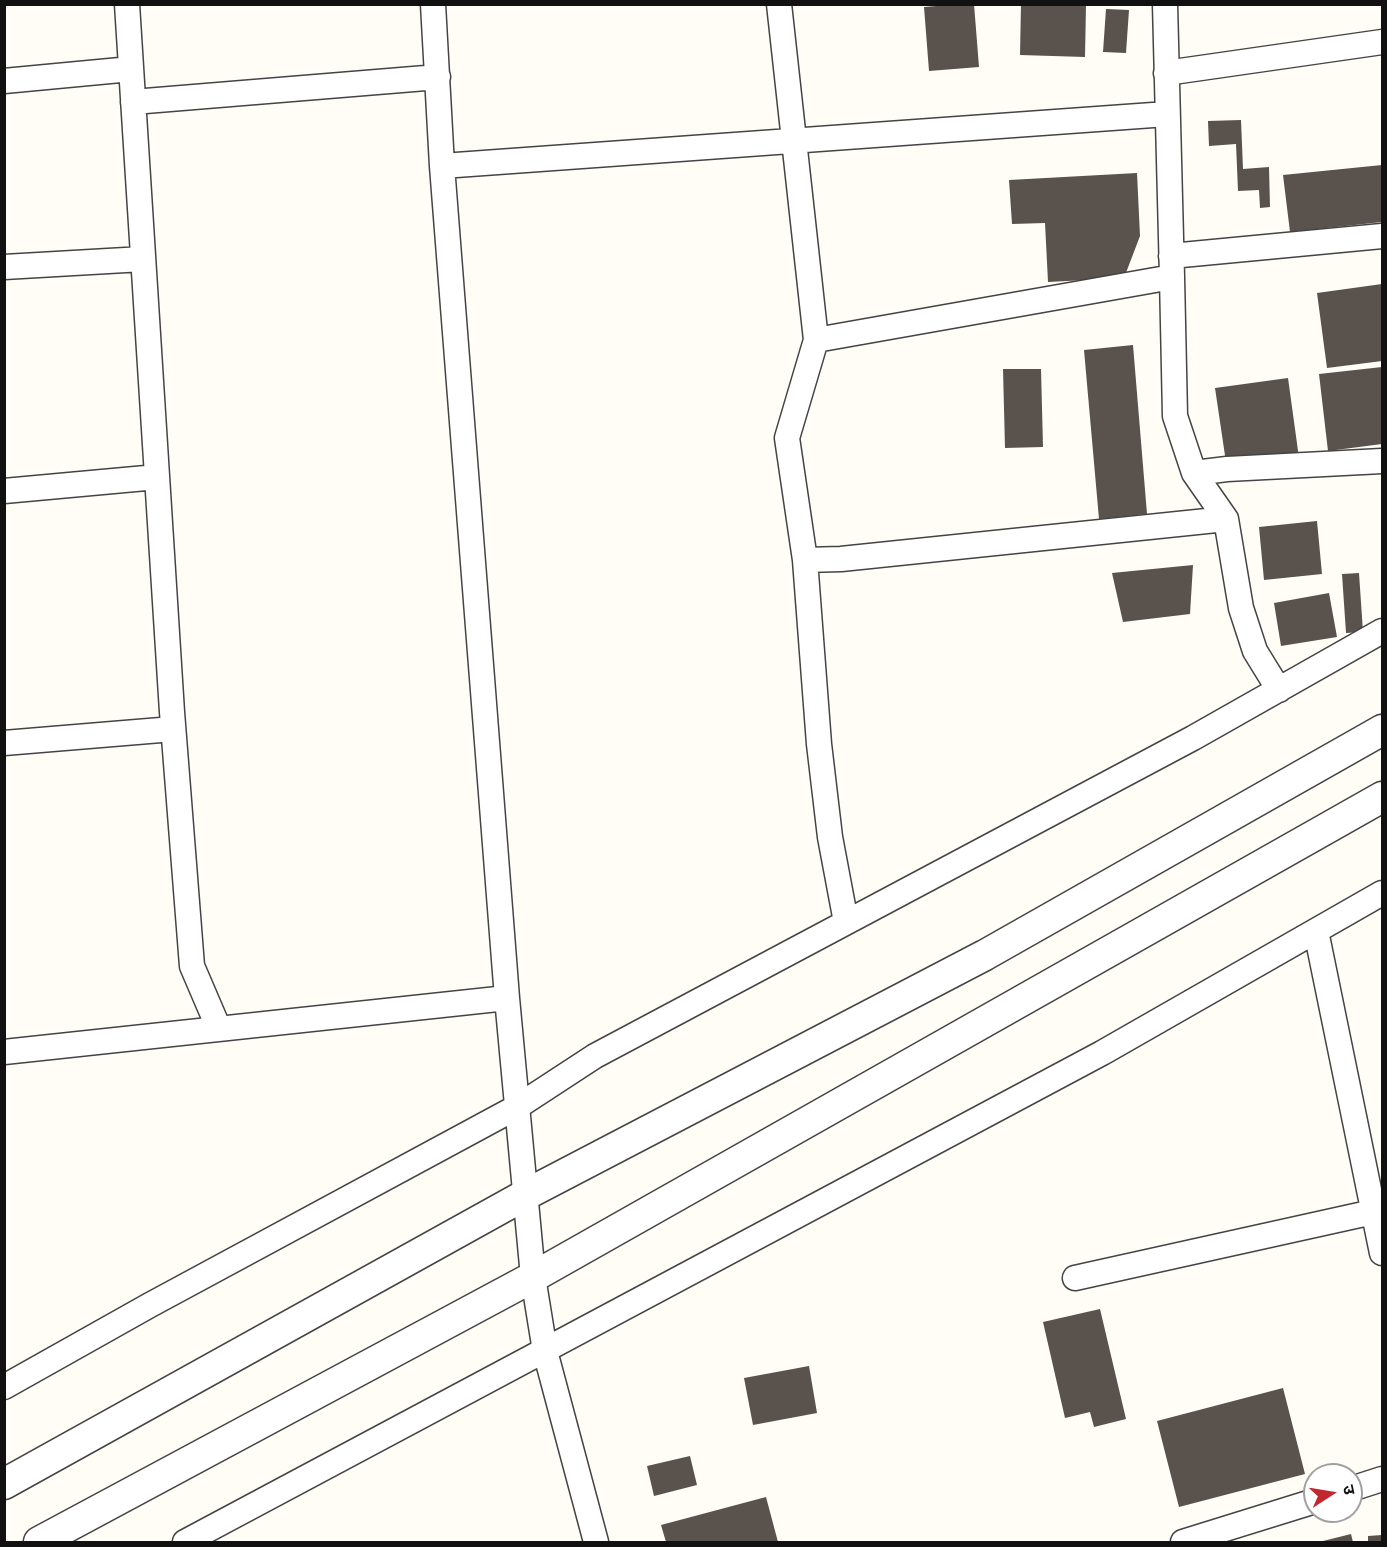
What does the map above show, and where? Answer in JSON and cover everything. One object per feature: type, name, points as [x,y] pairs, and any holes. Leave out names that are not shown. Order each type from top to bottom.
[{"type":"street","points":[[127,4],[173,729],[192,966],[219,1029]]},
{"type":"street","points":[[433,4],[442,166],[507,998],[533,1277],[545,1351],[596,1542]]},
{"type":"street","points":[[779,4],[792,142],[816,340],[788,438],[805,560],[819,744],[830,837],[846,922]]},
{"type":"street","points":[[1165,4],[1175,416],[1194,473],[1226,519],[1241,608],[1255,651],[1279,690]]},
{"type":"street","points":[[1166,73],[1383,42]]},
{"type":"street","points":[[4,81],[131,69]]},
{"type":"street","points":[[133,102],[438,77]]},
{"type":"street","points":[[442,166],[1167,114]]},
{"type":"street","points":[[816,340],[1172,267],[1383,236]]},
{"type":"street","points":[[4,267],[143,259]]},
{"type":"street","points":[[1194,473],[1227,469],[1383,461]]},
{"type":"street","points":[[4,491],[157,477]]},
{"type":"street","points":[[805,560],[841,559],[1226,519]]},
{"type":"street","points":[[4,1387],[150,1305],[517,1107],[595,1056],[1383,632]]},
{"type":"street","points":[[4,743],[173,729]]},
{"type":"street","points":[[4,1484],[525,1195],[985,955],[1383,730]]},
{"type":"street","points":[[39,1542],[533,1277],[1383,797]]},
{"type":"street","points":[[185,1542],[1102,1053],[1383,893]]},
{"type":"street","points":[[1316,931],[1383,1253]]},
{"type":"street","points":[[4,1052],[507,998]]},
{"type":"street","points":[[1075,1278],[1373,1212]]},
{"type":"street","points":[[1363,1485],[1383,1479]]},
{"type":"street","points":[[1183,1542],[1303,1505]]},
{"type":"building","points":[[974,4],[979,67],[929,71],[924,7]]},
{"type":"building","points":[[1021,4],[1086,5],[1085,57],[1020,55]]},
{"type":"building","points":[[1106,9],[1129,10],[1126,53],[1103,52]]},
{"type":"building","points":[[1241,120],[1243,169],[1269,167],[1270,207],[1260,208],[1259,190],[1238,191],[1236,144],[1209,146],[1208,121]]},
{"type":"building","points":[[1382,165],[1382,222],[1290,232],[1283,175]]},
{"type":"building","points":[[1137,173],[1140,236],[1124,278],[1048,282],[1045,223],[1012,224],[1009,180]]},
{"type":"building","points":[[1382,284],[1382,361],[1327,368],[1317,293]]},
{"type":"building","points":[[1133,345],[1147,514],[1099,519],[1084,350]]},
{"type":"building","points":[[1382,367],[1382,444],[1328,451],[1319,374]]},
{"type":"building","points":[[1003,369],[1041,369],[1043,447],[1005,448]]},
{"type":"building","points":[[1288,378],[1299,458],[1227,469],[1215,388]]},
{"type":"building","points":[[1317,521],[1322,574],[1264,580],[1259,527]]},
{"type":"building","points":[[1193,565],[1190,614],[1123,622],[1112,573]]},
{"type":"building","points":[[1359,573],[1363,632],[1346,633],[1342,574]]},
{"type":"building","points":[[1329,593],[1337,637],[1281,646],[1274,603]]},
{"type":"building","points":[[1100,1309],[1126,1419],[1094,1427],[1090,1412],[1065,1418],[1043,1322]]},
{"type":"building","points":[[809,1366],[817,1413],[753,1425],[744,1378]]},
{"type":"building","points":[[1283,1388],[1303,1466],[1303,1475],[1179,1507],[1157,1421]]},
{"type":"building","points":[[690,1456],[697,1485],[654,1496],[647,1466]]},
{"type":"building","points":[[766,1497],[778,1542],[666,1542],[661,1525]]},
{"type":"building","points":[[1351,1534],[1353,1542],[1319,1542]]},
{"type":"building","points":[[1382,1535],[1382,1542],[1368,1542],[1368,1536]]}]
